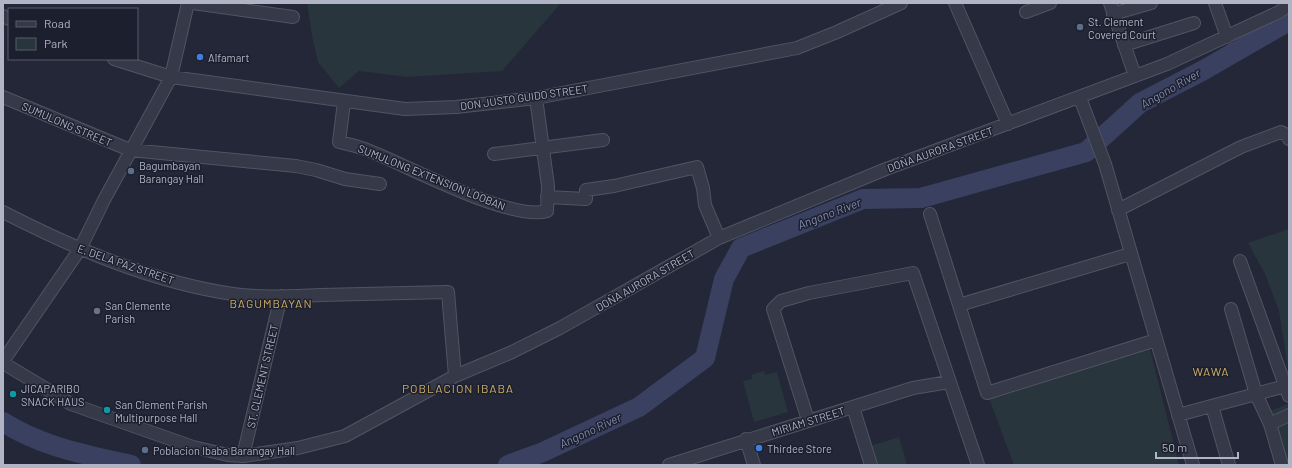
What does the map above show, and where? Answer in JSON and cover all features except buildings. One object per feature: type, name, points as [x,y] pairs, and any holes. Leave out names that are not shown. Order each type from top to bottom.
[{"type":"street","points":[[3,362],[80,249],[130,150],[171,78],[188,3]]},
{"type":"street","points":[[192,3],[272,8],[293,16]]},
{"type":"street","name":"DON JUSTO GUIDO STREET","points":[[117,60],[171,78],[344,102],[405,109],[456,107],[536,98],[798,48],[901,3]]},
{"type":"street","points":[[955,3],[1008,124]]},
{"type":"street","points":[[1026,12],[1050,3]]},
{"type":"street","points":[[1135,76],[1112,9],[1150,3]]},
{"type":"street","points":[[1215,3],[1226,37]]},
{"type":"street","name":"DOÑA AURORA STREET","points":[[3,362],[71,404],[193,447],[228,455],[243,456],[298,448],[345,436],[455,376],[510,353],[560,328],[719,238],[886,169],[1080,98],[1135,76],[1226,37],[1279,12],[1289,5]]},
{"type":"street","points":[[1124,45],[1194,23]]},
{"type":"street","name":"SUMULONG STREET","points":[[3,97],[130,150],[296,166],[316,170],[345,179],[380,184]]},
{"type":"street","name":"SUMULONG EXTENSION LOOBAN","points":[[344,102],[339,142],[365,149],[498,206],[538,214],[547,210],[547,197],[544,148],[536,98]]},
{"type":"street","points":[[1080,98],[1104,162],[1193,465]]},
{"type":"street","points":[[1118,210],[1240,147],[1281,132],[1287,135],[1289,139]]},
{"type":"street","points":[[494,154],[604,140]]},
{"type":"street","points":[[547,197],[586,199],[586,190],[614,186],[697,167],[703,188],[704,205],[719,238]]},
{"type":"street","name":"E. DELA PAZ STREET","points":[[3,212],[80,249],[173,281],[234,294],[281,296],[448,292],[455,376]]},
{"type":"street","points":[[930,214],[987,393],[1156,340]]},
{"type":"street","points":[[959,304],[1130,254]]},
{"type":"street","points":[[1178,415],[1256,394],[1287,391],[1240,261]]},
{"type":"street","points":[[808,420],[774,309],[781,301],[788,299],[914,273],[949,382],[978,465]]},
{"type":"street","name":"ST. CLEMENT STREET","points":[[243,456],[281,296]]},
{"type":"street","points":[[1231,309],[1256,394],[1270,424],[1280,464]]},
{"type":"street","name":"MIRIAM STREET","points":[[669,465],[913,388],[949,382]]},
{"type":"street","points":[[1212,406],[1229,465]]},
{"type":"street","points":[[853,407],[871,465]]},
{"type":"street","points":[[1270,424],[1289,415]]},
{"type":"street","points":[[746,440],[754,465]]},
{"type":"green space","points":[[307,3],[561,3],[502,71],[407,77],[359,71],[339,88],[318,62]]},
{"type":"green space","points":[[1289,229],[1289,375],[1279,311],[1265,274],[1248,243]]},
{"type":"green space","points":[[1150,349],[1179,465],[1014,465],[987,393]]},
{"type":"green space","points":[[764,371],[765,375],[777,372],[788,412],[754,422],[743,381],[752,379],[751,375]]},
{"type":"green space","points":[[1289,403],[1289,465],[1281,465],[1268,412]]},
{"type":"green space","points":[[899,437],[907,465],[873,465],[867,447]]},
{"type":"waterway","name":"Angono River","points":[[508,465],[543,452],[639,407],[705,358],[724,279],[741,248],[863,199],[921,198],[1086,152],[1140,103],[1202,71],[1289,21]]},
{"type":"waterway","name":"Angono River","points":[[3,422],[18,431],[49,444],[81,454],[131,465]]},
{"type":"place","name":"St. Clement Covered Court","points":[[1080,27]]},
{"type":"place","name":"Alfamart","points":[[200,57]]},
{"type":"place","name":"Bagumbayan Barangay Hall","points":[[131,171]]},
{"type":"place","name":"San Clemente Parish","points":[[97,311]]},
{"type":"place","name":"JICAPARIBO SNACK HAUS","points":[[13,394]]},
{"type":"place","name":"San Clement Parish Multipurpose Hall","points":[[107,410]]},
{"type":"place","name":"Thirdee Store","points":[[759,448]]},
{"type":"place","name":"Poblacion Ibaba Barangay Hall","points":[[145,450]]},
{"type":"district","name":"BAGUMBAYAN","points":[[271,303]]},
{"type":"district","name":"WAWA","points":[[1211,371]]},
{"type":"district","name":"POBLACION IBABA","points":[[458,388]]}]
